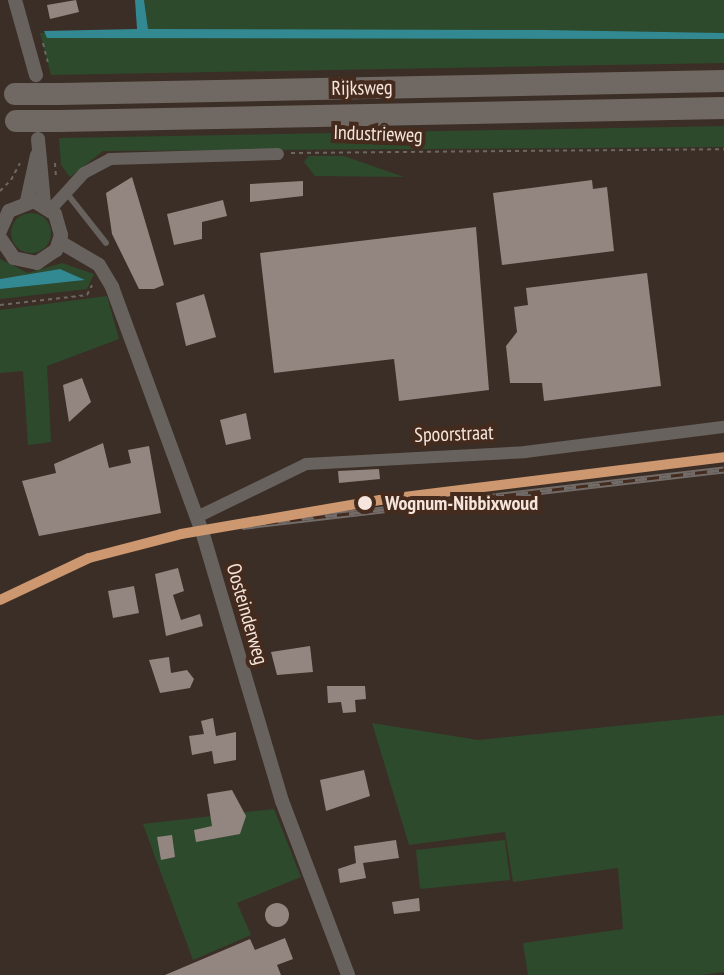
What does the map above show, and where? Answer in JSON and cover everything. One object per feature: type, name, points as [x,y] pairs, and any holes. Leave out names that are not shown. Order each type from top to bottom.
[{"type":"highway","name":"Rijksweg","points":[[8,94],[724,81]]},
{"type":"highway","name":"Rijksweg","points":[[8,121],[724,108]]},
{"type":"street","points":[[15,0],[36,75]]},
{"type":"street","points":[[27,201],[38,146],[47,207],[60,242],[105,272]]},
{"type":"street","points":[[47,207],[110,159],[278,154]]},
{"type":"street","points":[[0,231],[9,211],[27,201],[47,207]]},
{"type":"street","points":[[0,238],[14,258],[29,263],[51,256],[60,242]]},
{"type":"street","name":"Oosteinderweg","points":[[105,272],[197,517],[282,801],[348,975]]},
{"type":"street","name":"Spoorstraat","points":[[197,517],[306,464],[525,452],[724,427]]},
{"type":"lane","points":[[65,191],[106,243]]},
{"type":"path","name":"Industrieweg","points":[[278,154],[724,149]]},
{"type":"path","points":[[0,191],[11,180],[19,163]]},
{"type":"path","points":[[56,180],[58,168]]},
{"type":"path","points":[[0,305],[87,295],[105,272]]},
{"type":"green space","points":[[144,0],[724,0],[724,33],[148,29]]},
{"type":"green space","points":[[40,33],[724,39],[724,63],[51,75]]},
{"type":"green space","points":[[724,126],[724,147],[103,151],[70,177],[61,165],[59,138]]},
{"type":"green space","points":[[309,156],[344,156],[404,177],[315,176],[304,162]]},
{"type":"green space","points":[[31,213],[45,219],[51,233],[45,247],[31,253],[17,247],[11,233],[17,219]]},
{"type":"green space","points":[[0,259],[28,273],[62,263],[94,274],[87,289],[0,299],[0,289],[85,280],[60,269],[0,279]]},
{"type":"green space","points":[[107,296],[119,339],[47,366],[51,442],[28,445],[23,371],[0,373],[0,310]]},
{"type":"green space","points":[[724,715],[724,972],[701,975],[528,975],[523,943],[623,929],[618,868],[513,882],[505,832],[409,845],[372,723],[478,740]]},
{"type":"green space","points":[[274,809],[301,877],[237,903],[251,935],[193,960],[143,824]]},
{"type":"green space","points":[[505,840],[510,880],[420,889],[416,850]]},
{"type":"water","points":[[135,0],[144,0],[148,29],[724,33],[724,39],[47,38],[44,31],[137,29]]},
{"type":"water","points":[[60,269],[85,280],[0,289],[0,279]]},
{"type":"building","points":[[76,0],[79,12],[50,19],[47,5]]},
{"type":"building","points":[[132,177],[164,285],[154,289],[139,289],[112,234],[106,193]]},
{"type":"building","points":[[592,180],[593,189],[607,187],[614,251],[502,265],[493,193]]},
{"type":"building","points":[[303,181],[303,196],[250,202],[250,184]]},
{"type":"building","points":[[223,200],[227,216],[202,222],[202,239],[174,245],[167,214]]},
{"type":"building","points":[[476,227],[489,390],[399,401],[394,359],[274,373],[260,253]]},
{"type":"building","points":[[647,273],[661,386],[544,401],[542,383],[510,383],[506,346],[517,332],[514,307],[528,305],[526,288]]},
{"type":"building","points":[[204,294],[216,337],[186,346],[176,303]]},
{"type":"building","points":[[82,378],[91,402],[69,422],[63,385]]},
{"type":"building","points":[[246,413],[251,439],[226,445],[220,420]]},
{"type":"building","points":[[103,443],[109,468],[131,463],[128,450],[149,446],[161,513],[39,536],[22,481],[56,473],[54,464]]},
{"type":"building","points":[[379,469],[380,479],[339,483],[338,471]]},
{"type":"building","points":[[178,568],[184,591],[173,595],[181,620],[200,614],[203,626],[166,636],[155,574]]},
{"type":"building","points":[[134,586],[139,613],[113,618],[108,591]]},
{"type":"building","points":[[310,646],[313,672],[277,675],[271,652]]},
{"type":"building","points":[[169,657],[171,673],[187,670],[194,679],[190,688],[160,693],[149,660]]},
{"type":"building","points":[[327,686],[365,686],[366,699],[355,700],[356,712],[343,713],[341,702],[328,703]]},
{"type":"building","points":[[213,718],[216,736],[236,732],[236,760],[214,764],[212,751],[192,755],[189,736],[204,734],[201,721]]},
{"type":"building","points":[[364,770],[370,796],[326,811],[320,780]]},
{"type":"building","points":[[232,790],[246,816],[240,834],[196,842],[194,830],[212,826],[207,794]]},
{"type":"building","points":[[172,835],[175,857],[161,860],[157,837]]},
{"type":"building","points":[[396,840],[399,858],[363,863],[366,878],[340,883],[338,869],[356,863],[354,846]]},
{"type":"building","points":[[419,898],[420,911],[394,914],[392,902]]},
{"type":"building","points":[[277,903],[288,910],[289,915],[282,926],[277,927],[266,920],[265,915],[272,904]]},
{"type":"building","points":[[285,938],[293,959],[277,965],[281,975],[165,975],[250,939],[255,950]]},
{"type":"railway","points":[[242,526],[724,469]]},
{"type":"transit line","points":[[0,600],[89,558],[181,534],[380,500],[724,457]]},
{"type":"place","name":"Wognum-Nibbixwoud","points":[[365,503]]}]
